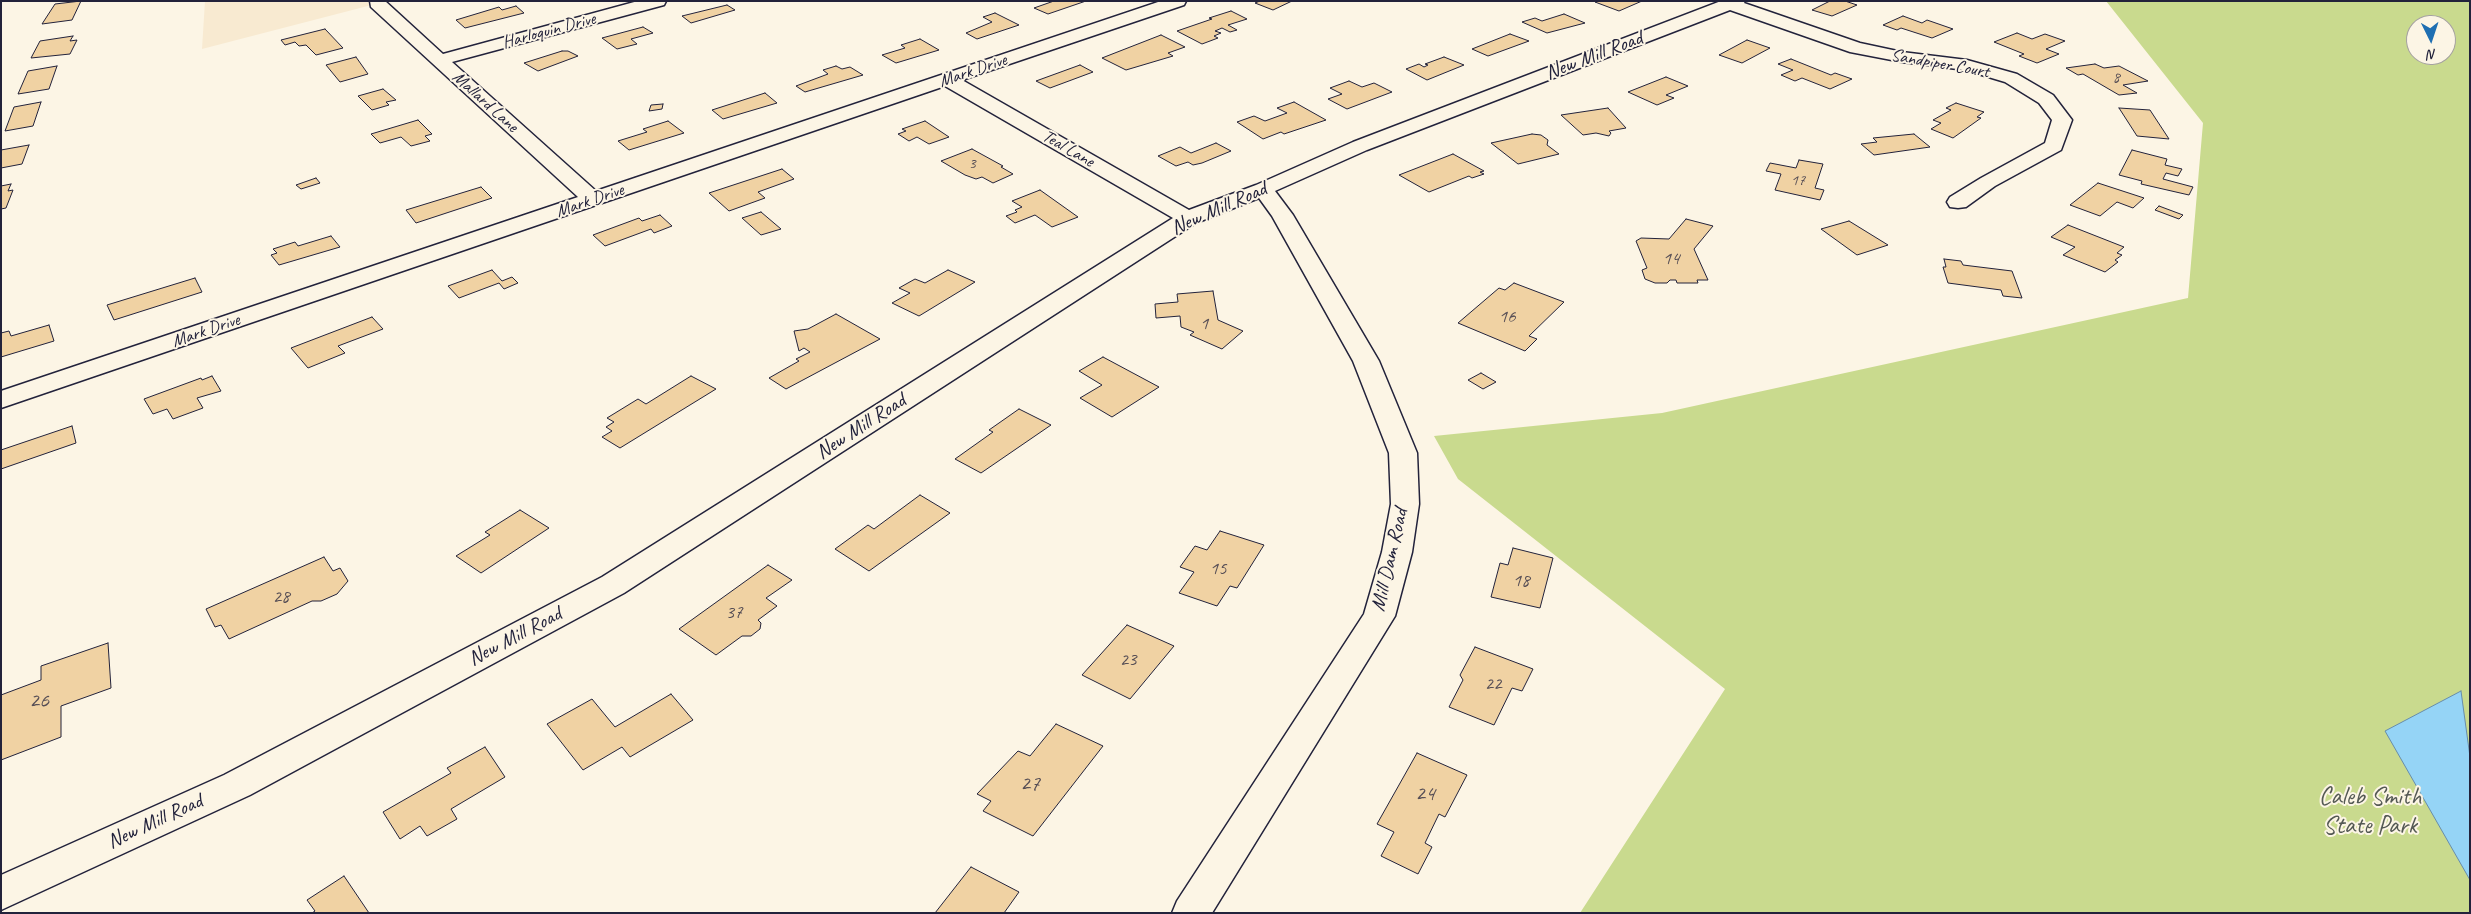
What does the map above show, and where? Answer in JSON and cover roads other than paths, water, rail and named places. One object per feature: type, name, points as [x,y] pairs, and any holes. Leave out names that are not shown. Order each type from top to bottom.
[{"type":"street","name":"Harloquin Drive","points":[[440,60],[658,1]]},
{"type":"street","name":"Mark Drive","points":[[1,400],[1178,1]]},
{"type":"street","name":"Mallard Lane","points":[[377,3],[593,200]]},
{"type":"street","name":"New Mill Road","points":[[1,893],[236,785],[613,585],[1188,218],[1263,189],[1360,146],[1734,3]]},
{"type":"street","name":"Sandpiper Court","points":[[1734,3],[1856,48],[1902,57],[1967,65],[2011,78],[2046,98],[2062,120],[2054,146],[1988,182],[1958,202]]},
{"type":"street","name":"Teal Lane","points":[[948,80],[1188,218]]},
{"type":"street","name":"Mill Dam Road","points":[[1191,913],[1379,616],[1397,552],[1405,504],[1403,453],[1366,361],[1282,215],[1263,189]]},
{"type":"water","points":[[2461,691],[2470,757],[2470,880],[2385,731]]},
{"type":"park label","name":"Caleb Smith State Park","points":[[2370,812]]}]
